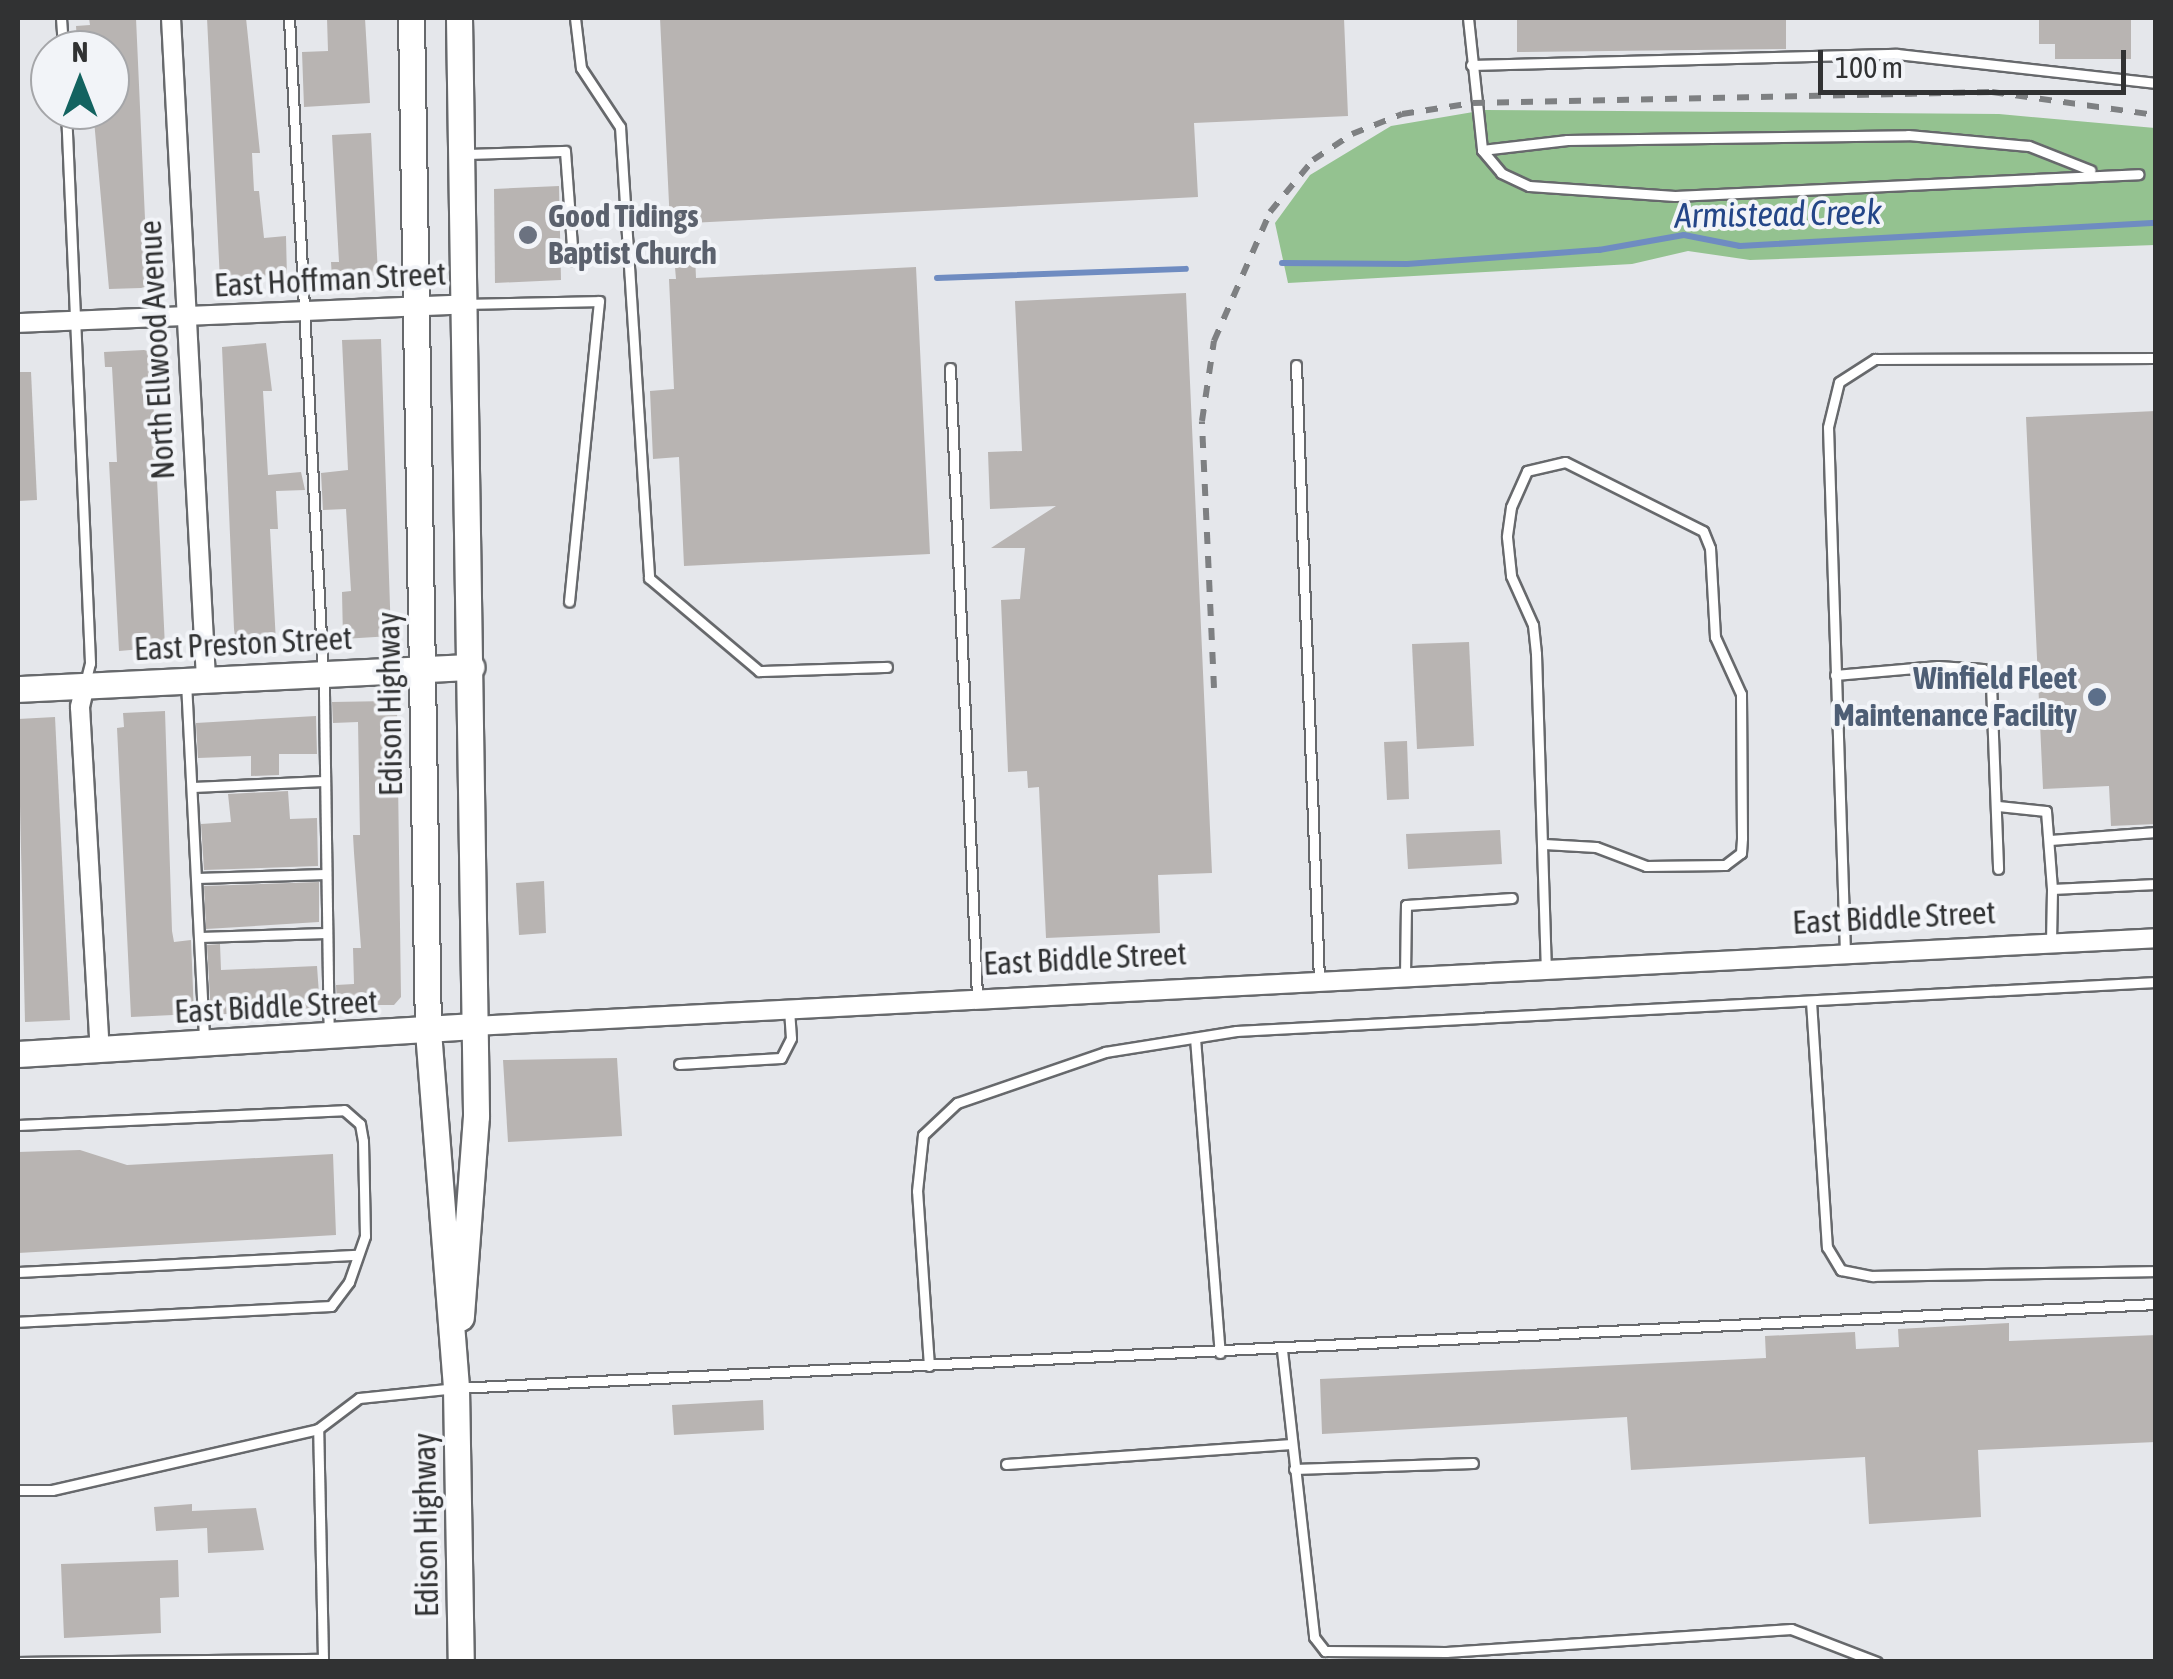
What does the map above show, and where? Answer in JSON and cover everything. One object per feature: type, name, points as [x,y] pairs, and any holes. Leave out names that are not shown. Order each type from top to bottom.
[{"type":"main road","name":"Edison Highway","points":[[411,18],[428,1032],[456,1388],[461,1662]]},
{"type":"main road","name":"Edison Highway","points":[[456,1388],[476,1116],[459,18]]},
{"type":"main road","name":"East Preston Street","points":[[18,689],[471,666]]},
{"type":"main road","name":"East Biddle Street","points":[[18,1054],[428,1032],[474,1026]]},
{"type":"street","name":"North Ellwood Avenue","points":[[171,18],[196,679]]},
{"type":"street","name":"East Hoffman Street","points":[[18,323],[465,304]]},
{"type":"street","points":[[85,685],[80,707],[100,1050]]},
{"type":"street","name":"East Biddle Street","points":[[474,1026],[2156,938]]},
{"type":"lane","points":[[289,18],[320,673],[329,1036]]},
{"type":"lane","points":[[575,18],[580,68],[620,127],[649,578],[758,671],[886,667]]},
{"type":"lane","points":[[1468,18],[1482,150],[1501,173],[1568,193],[1674,196],[2138,174]]},
{"type":"lane","points":[[1471,65],[1897,54],[2156,83]]},
{"type":"lane","points":[[67,130],[90,663],[85,685]]},
{"type":"lane","points":[[1482,150],[1567,140],[1908,135],[2029,146],[2098,173]]},
{"type":"lane","points":[[461,154],[565,150],[574,262]]},
{"type":"lane","points":[[465,304],[598,301],[569,602]]},
{"type":"lane","points":[[1846,954],[1830,402],[1848,371],[1875,358],[2156,358]]},
{"type":"lane","points":[[1296,365],[1320,980]]},
{"type":"lane","points":[[950,368],[978,997]]},
{"type":"lane","points":[[1544,844],[1596,847],[1646,866],[1726,865],[1740,854],[1742,838],[1740,694],[1715,637],[1710,548],[1703,531],[1565,462],[1528,472],[1510,506],[1507,536],[1511,576],[1533,624],[1536,654],[1546,968]]},
{"type":"lane","points":[[1835,675],[1938,666],[1984,669],[1992,684],[1998,869]]},
{"type":"lane","points":[[196,679],[192,787],[204,1044]]},
{"type":"lane","points":[[192,787],[324,781]]},
{"type":"lane","points":[[1998,806],[2046,811],[2052,888],[2050,943]]},
{"type":"lane","points":[[2050,840],[2156,832]]},
{"type":"lane","points":[[197,878],[326,874]]},
{"type":"lane","points":[[2052,888],[2156,884]]},
{"type":"lane","points":[[1405,976],[1406,905],[1512,898]]},
{"type":"lane","points":[[200,937],[326,932]]},
{"type":"lane","points":[[929,1366],[917,1191],[923,1136],[956,1103],[1105,1052],[1195,1038],[2156,982]]},
{"type":"lane","points":[[1811,1001],[1827,1247],[1841,1270],[1873,1276],[2156,1271]]},
{"type":"lane","points":[[679,1064],[781,1058],[791,1038],[789,1008]]},
{"type":"lane","points":[[1195,1038],[1220,1353]]},
{"type":"lane","points":[[18,1125],[344,1110],[360,1124],[363,1141],[364,1236],[349,1282],[331,1306],[18,1322]]},
{"type":"lane","points":[[18,1272],[358,1255]]},
{"type":"lane","points":[[18,1490],[52,1490],[318,1430],[359,1398],[456,1388],[2156,1304]]},
{"type":"lane","points":[[1282,1350],[1314,1637],[1324,1652],[1446,1652],[1792,1629],[1877,1662]]},
{"type":"lane","points":[[20,1662],[323,1659],[318,1430]]},
{"type":"lane","points":[[1006,1464],[1292,1444]]},
{"type":"lane","points":[[1294,1469],[1474,1462]]},
{"type":"green space","points":[[1485,110],[1999,114],[2155,128],[2155,245],[1750,260],[1688,251],[1632,264],[1288,283],[1275,223],[1310,175],[1391,126]]},
{"type":"building","points":[[89,18],[136,18],[148,286],[141,288],[109,289],[95,130],[130,130],[130,30],[76,30],[76,26],[90,25]]},
{"type":"building","points":[[207,18],[246,18],[260,153],[252,153],[254,191],[259,191],[264,238],[286,236],[287,279],[220,281]]},
{"type":"building","points":[[327,18],[365,18],[370,103],[304,107],[302,52],[328,51]]},
{"type":"building","points":[[660,18],[1344,18],[1348,116],[1194,123],[1198,197],[670,224]]},
{"type":"building","points":[[1517,18],[1786,18],[1786,49],[1517,52]]},
{"type":"building","points":[[2039,18],[2131,18],[2131,59],[2055,59],[2055,44],[2039,44]]},
{"type":"building","points":[[371,133],[378,275],[332,279],[331,262],[339,262],[332,135]]},
{"type":"building","name":"Good Tidings Baptist Church","points":[[559,186],[561,280],[495,283],[494,189]]},
{"type":"building","points":[[695,254],[696,278],[916,267],[930,554],[684,566],[679,457],[653,459],[650,391],[674,389],[669,279],[676,279],[674,256]]},
{"type":"building","points":[[1186,293],[1212,873],[1158,875],[1160,933],[1046,938],[1039,787],[1028,788],[1027,771],[1008,772],[1001,600],[1020,599],[1025,548],[991,548],[1056,506],[990,509],[988,452],[1022,451],[1015,301]]},
{"type":"building","points":[[381,339],[391,636],[343,639],[342,592],[351,591],[346,509],[323,510],[321,473],[348,470],[342,340]]},
{"type":"building","points":[[266,343],[272,391],[263,391],[268,475],[301,472],[305,490],[276,491],[278,529],[270,529],[276,643],[243,645],[236,644],[234,629],[222,347]]},
{"type":"building","points":[[104,352],[151,352],[165,647],[119,651],[109,462],[117,462],[112,367],[105,367]]},
{"type":"building","points":[[18,372],[31,372],[37,500],[18,501]]},
{"type":"building","name":"Winfield Fleet Maintenance Facility","points":[[2156,411],[2156,824],[2111,826],[2109,786],[2043,789],[2026,417]]},
{"type":"building","points":[[1469,642],[1474,746],[1417,749],[1412,644]]},
{"type":"building","points":[[390,701],[397,707],[401,997],[394,1005],[337,1005],[336,985],[354,984],[353,948],[361,948],[353,835],[360,835],[358,722],[333,723],[332,702]]},
{"type":"building","points":[[165,711],[172,931],[174,942],[191,940],[194,1014],[131,1017],[117,728],[124,727],[123,713]]},
{"type":"building","points":[[316,716],[317,754],[279,754],[279,775],[251,776],[251,756],[198,758],[196,723]]},
{"type":"building","points":[[55,717],[70,1020],[25,1022],[18,719]]},
{"type":"building","points":[[1407,741],[1409,799],[1387,800],[1384,742]]},
{"type":"building","points":[[288,791],[290,819],[317,818],[318,866],[204,870],[201,824],[231,822],[228,794]]},
{"type":"building","points":[[1500,830],[1502,864],[1408,869],[1406,834]]},
{"type":"building","points":[[544,881],[546,933],[519,935],[516,883]]},
{"type":"building","points":[[319,882],[319,922],[206,929],[204,886]]},
{"type":"building","points":[[220,944],[221,970],[317,966],[320,1008],[211,1015],[207,945]]},
{"type":"building","points":[[617,1058],[622,1136],[508,1142],[503,1060]]},
{"type":"building","points":[[80,1150],[127,1165],[333,1154],[336,1235],[18,1253],[18,1152]]},
{"type":"building","points":[[2009,1323],[2009,1341],[2156,1335],[2156,1442],[1978,1450],[1981,1517],[1869,1524],[1865,1457],[1631,1470],[1627,1417],[1322,1434],[1320,1379],[1766,1358],[1765,1336],[1855,1332],[1856,1349],[1899,1347],[1898,1329]]},
{"type":"building","points":[[763,1400],[764,1430],[674,1435],[672,1405]]},
{"type":"building","points":[[192,1504],[192,1511],[256,1508],[264,1550],[208,1553],[207,1528],[156,1531],[154,1507]]},
{"type":"building","points":[[178,1560],[179,1597],[160,1598],[161,1633],[64,1638],[61,1564]]},
{"type":"waterway","name":"Armistead Creek","points":[[1282,263],[1407,264],[1599,250],[1684,235],[1740,246],[2156,223]]},
{"type":"waterway","name":"Armistead Creek","points":[[937,278],[1186,269]]},
{"type":"railway","points":[[1214,688],[1202,421],[1214,341],[1270,212],[1313,160],[1352,134],[1402,114],[1473,103],[1992,92],[2156,115]]},
{"type":"place","name":"Good Tidings Baptist Church","points":[[528,235]]},
{"type":"place","name":"Winfield Fleet Maintenance Facility","points":[[2097,697]]}]
